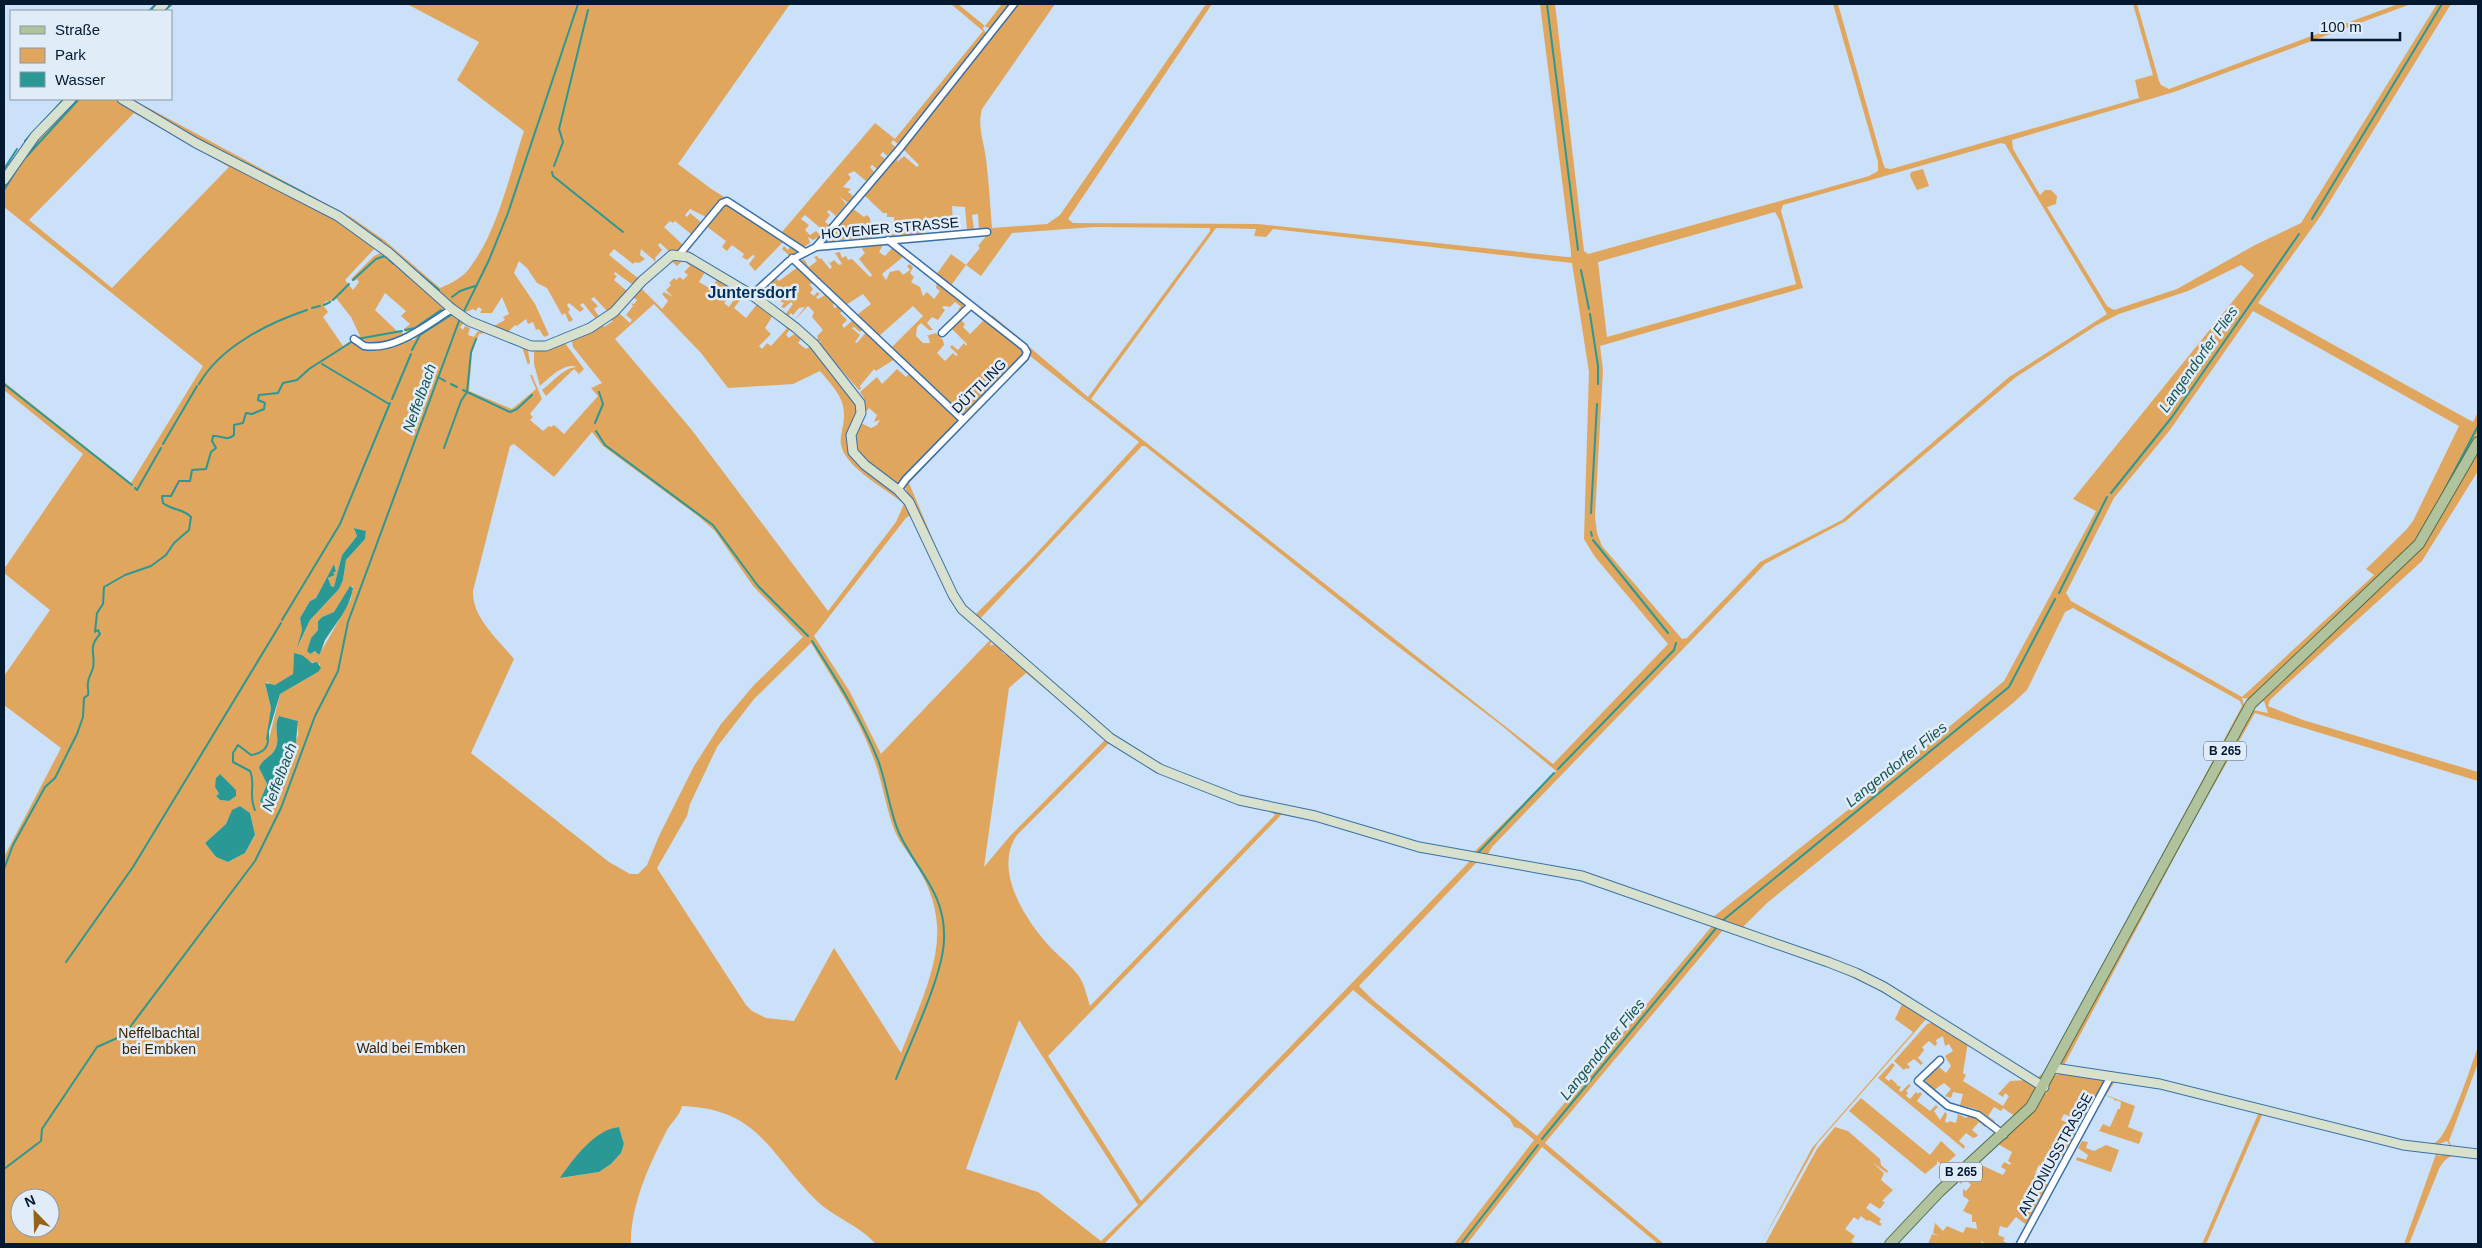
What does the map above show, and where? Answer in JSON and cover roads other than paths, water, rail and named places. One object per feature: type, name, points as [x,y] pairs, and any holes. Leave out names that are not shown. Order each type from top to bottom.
[{"type":"main road","name":"B 265","points":[[1890,1244],[1934,1197],[2004,1135],[2031,1107],[2044,1087],[2251,704],[2414,550],[2430,529],[2478,442]]},
{"type":"street","points":[[816,247],[901,147],[1014,4]]},
{"type":"street","points":[[4,180],[35,136],[70,100]]},
{"type":"street","points":[[124,100],[196,143],[338,216],[381,247],[452,309],[479,326],[531,346],[546,346],[581,333],[605,318],[663,260],[670,256],[688,257],[752,295],[808,338],[856,395],[862,411],[851,435],[852,448],[865,465],[898,490],[917,515],[953,595],[962,610],[1110,738],[1160,769],[1239,800],[1315,816],[1419,847],[1582,876],[1828,962],[1871,980],[2044,1087]]},
{"type":"street","points":[[679,255],[722,203],[727,201],[805,252]]},
{"type":"street","name":"HOVENER STRASSE","points":[[752,295],[792,258],[816,247],[987,232]]},
{"type":"street","name":"DÜTTLING","points":[[888,240],[1024,347],[1027,353],[906,479],[898,490]]},
{"type":"street","points":[[792,258],[963,420]]},
{"type":"street","points":[[942,333],[970,306]]},
{"type":"street","points":[[355,340],[367,347],[393,344],[452,309]]},
{"type":"street","points":[[1940,1060],[1918,1081],[1948,1106],[1978,1114],[2004,1135]]},
{"type":"street","points":[[2054,1068],[2160,1084],[2403,1145],[2478,1154]]},
{"type":"street","name":"ANTONIUSSTRASSE","points":[[2020,1244],[2111,1076]]},
{"type":"water","points":[[354,528],[366,531],[365,539],[346,560],[343,580],[339,589],[310,620],[297,648],[302,630],[300,618],[310,601],[316,598],[334,564],[336,571],[333,573],[335,575],[328,578],[331,586],[334,587],[342,555],[357,536]]},
{"type":"water","points":[[350,586],[353,588],[349,602],[325,640],[319,655],[315,651],[310,654],[307,651],[311,638],[318,630],[318,621],[322,617],[334,612]]},
{"type":"water","points":[[294,653],[302,655],[312,663],[317,662],[321,668],[318,672],[280,694],[269,731],[269,739],[266,740],[271,708],[265,683],[275,685],[293,674]]},
{"type":"water","points":[[279,716],[298,721],[296,742],[286,759],[280,780],[270,790],[273,799],[266,809],[260,801],[267,784],[259,768],[262,762],[275,750],[277,720]]},
{"type":"water","points":[[220,774],[236,790],[236,796],[229,801],[220,800],[216,796],[219,794],[215,787],[216,778]]},
{"type":"water","points":[[240,806],[250,813],[255,835],[245,853],[228,862],[216,857],[205,843],[226,824],[232,810]]},
{"type":"water","points":[[619,1127],[624,1144],[621,1153],[611,1164],[599,1172],[560,1178],[571,1162],[593,1139],[601,1133]]},
{"type":"waterway","points":[[150,10],[156,4]]},
{"type":"waterway","points":[[165,10],[172,4]]},
{"type":"waterway","name":"Neffelbach","points":[[464,311],[489,260],[508,213],[578,4]]},
{"type":"waterway","points":[[1547,4],[1578,250]]},
{"type":"waterway","name":"Langendorfer Flies","points":[[2312,219],[2442,4]]},
{"type":"waterway","points":[[554,166],[563,142],[559,129],[588,10]]},
{"type":"waterway","points":[[25,141],[63,100]]},
{"type":"waterway","points":[[26,157],[78,100]]},
{"type":"waterway","points":[[4,169],[17,149]]},
{"type":"waterway","points":[[241,161],[304,193]]},
{"type":"waterway","points":[[4,190],[17,169]]},
{"type":"waterway","points":[[552,172],[553,176],[623,232]]},
{"type":"waterway","points":[[309,196],[344,215],[381,241]]},
{"type":"waterway","name":"Langendorfer Flies","points":[[2111,493],[2172,417],[2299,234]]},
{"type":"waterway","points":[[353,280],[376,259],[385,256],[387,258]]},
{"type":"waterway","points":[[389,260],[394,264]]},
{"type":"waterway","points":[[403,260],[439,290]]},
{"type":"waterway","points":[[396,265],[408,276]]},
{"type":"waterway","points":[[1581,270],[1589,309]]},
{"type":"waterway","points":[[333,300],[349,284]]},
{"type":"waterway","points":[[452,297],[460,291],[475,286]]},
{"type":"waterway","points":[[324,305],[330,302]]},
{"type":"waterway","points":[[312,308],[320,306]]},
{"type":"waterway","points":[[199,384],[219,359],[246,338],[261,329],[307,310]]},
{"type":"waterway","points":[[405,330],[415,328],[441,310]]},
{"type":"waterway","points":[[1590,314],[1598,366],[1598,384]]},
{"type":"waterway","points":[[412,350],[420,335],[451,315]]},
{"type":"waterway","name":"Neffelbach","points":[[4,1169],[41,1141],[42,1129],[97,1047],[124,1035],[255,861],[281,808],[315,716],[338,671],[348,622],[459,321]]},
{"type":"waterway","points":[[357,339],[402,331]]},
{"type":"waterway","points":[[444,448],[461,401],[467,392],[471,352],[476,339]]},
{"type":"waterway","points":[[4,869],[13,845],[45,787],[55,778],[77,734],[83,717],[84,698],[88,695],[88,681],[94,663],[93,647],[100,634],[98,630],[95,632],[97,613],[103,604],[104,587],[125,575],[151,566],[166,555],[174,543],[189,530],[191,517],[185,512],[163,503],[162,496],[171,496],[179,481],[190,481],[192,470],[206,469],[211,452],[216,448],[212,441],[213,436],[231,437],[234,435],[234,425],[243,423],[246,413],[252,414],[264,409],[265,403],[258,400],[259,395],[278,393],[283,383],[297,380],[309,369],[353,341]]},
{"type":"waterway","points":[[392,399],[411,354]]},
{"type":"waterway","points":[[322,364],[389,404]]},
{"type":"waterway","name":"Neffelbach","points":[[438,377],[445,381]]},
{"type":"waterway","points":[[4,384],[132,485]]},
{"type":"waterway","points":[[451,384],[457,387]]},
{"type":"waterway","points":[[163,444],[197,386]]},
{"type":"waterway","points":[[463,390],[510,412],[517,409],[532,395]]},
{"type":"waterway","points":[[595,423],[603,404],[599,392]]},
{"type":"waterway","points":[[282,620],[340,524],[390,403]]},
{"type":"waterway","points":[[1591,513],[1597,404]]},
{"type":"waterway","points":[[2444,491],[2478,426]]},
{"type":"waterway","points":[[596,431],[605,445],[713,525],[758,586],[808,636]]},
{"type":"waterway","points":[[135,488],[137,490],[161,448]]},
{"type":"waterway","name":"Langendorfer Flies","points":[[2059,593],[2107,497]]},
{"type":"waterway","points":[[1591,532],[1592,536]]},
{"type":"waterway","points":[[1593,540],[1668,633]]},
{"type":"waterway","name":"Langendorfer Flies","points":[[1722,921],[2009,687],[2055,599]]},
{"type":"waterway","points":[[66,962],[133,867],[281,623]]},
{"type":"waterway","points":[[812,641],[848,699],[871,744],[881,769],[899,833],[935,895],[943,923],[944,940],[938,972],[896,1079]]},
{"type":"waterway","points":[[1558,769],[1674,650],[1676,643]]},
{"type":"waterway","points":[[255,810],[252,800],[252,776],[250,771],[233,762],[233,753],[238,745],[251,755],[257,754],[263,751],[268,740]]},
{"type":"waterway","points":[[1476,855],[1554,773]]},
{"type":"waterway","name":"Langendorfer Flies","points":[[1542,1139],[1717,927]]},
{"type":"waterway","points":[[1461,1244],[1538,1145]]},
{"type":"district","name":"Juntersdorf","points":[[752,292]]},
{"type":"park label","name":"Neffelbachtal bei Embken","points":[[159,1042]]},
{"type":"park label","name":"Wald bei Embken","points":[[411,1048]]}]
